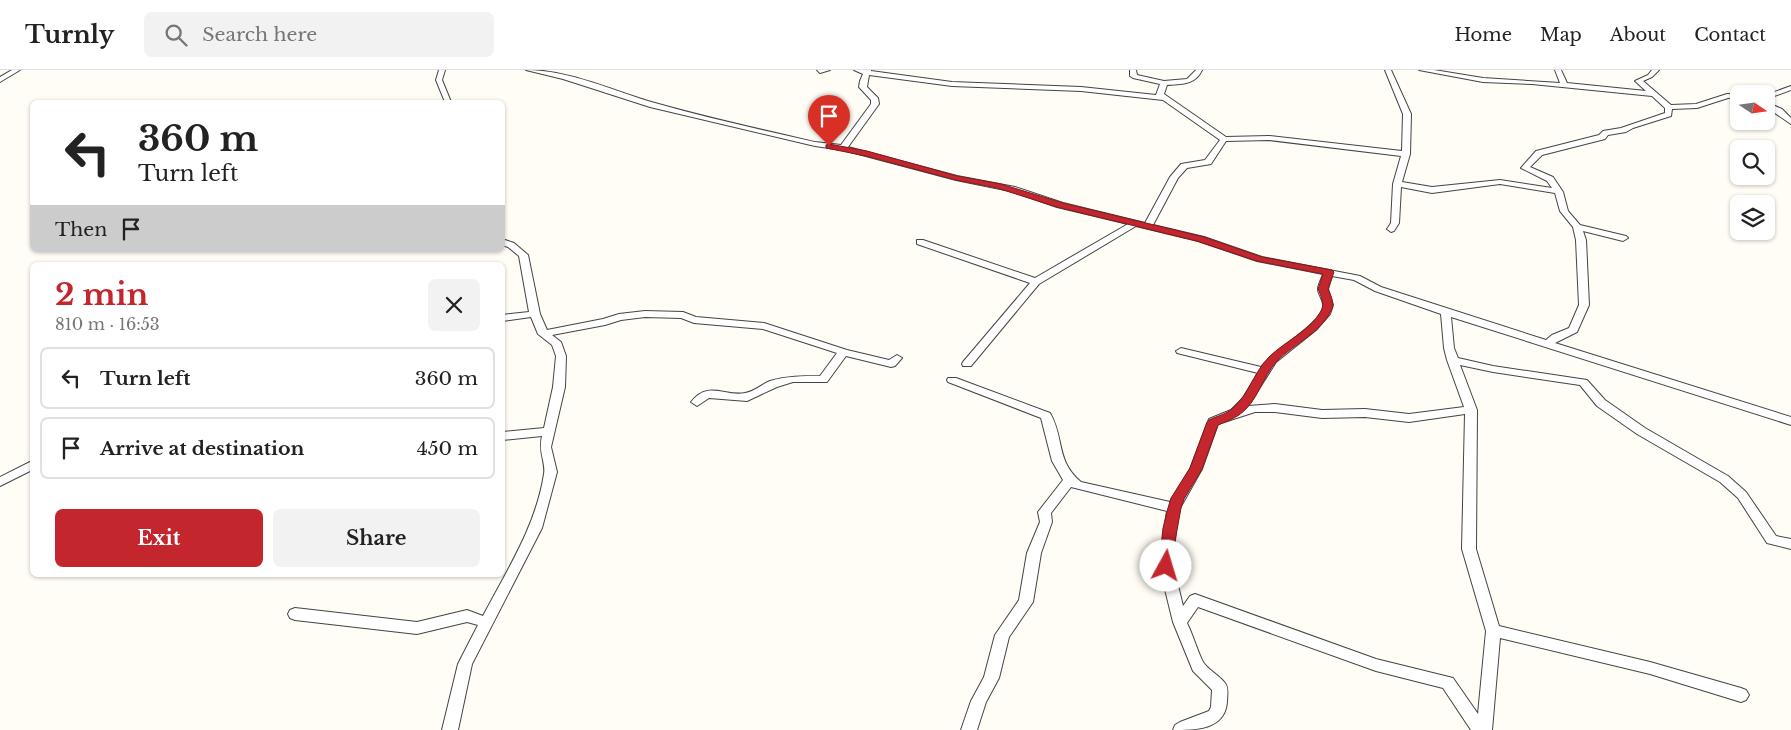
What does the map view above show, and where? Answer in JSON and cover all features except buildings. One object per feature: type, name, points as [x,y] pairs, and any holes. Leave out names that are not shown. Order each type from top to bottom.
[{"type":"street","points":[[0,80],[17,70]]},
{"type":"street","points":[[442,70],[438,80],[447,100]]},
{"type":"street","points":[[529,70],[745,128],[815,144],[843,148],[956,178],[985,182],[1060,205],[1201,239],[1260,259],[1357,278],[1378,289],[1546,345],[1791,421]]},
{"type":"street","points":[[857,70],[952,84],[1081,88],[1164,98]]},
{"type":"street","points":[[1134,70],[1133,76],[1164,83],[1188,82],[1196,76],[1199,70]]},
{"type":"street","points":[[1388,70],[1407,114],[1406,154],[1397,184],[1395,223],[1391,229]]},
{"type":"street","points":[[1422,70],[1483,80],[1564,85],[1654,94]]},
{"type":"street","points":[[1558,70],[1564,85]]},
{"type":"street","points":[[1656,70],[1650,76],[1638,81],[1669,107],[1697,106],[1730,96]]},
{"type":"street","points":[[843,148],[875,104],[875,100],[863,87],[863,81],[868,72]]},
{"type":"street","points":[[1164,83],[1160,95],[1224,139],[1270,138],[1406,154]]},
{"type":"street","points":[[1775,95],[1784,89],[1791,88]]},
{"type":"street","points":[[1546,345],[1556,337],[1573,330],[1584,305],[1582,240],[1577,227],[1564,211],[1557,191],[1550,179],[1525,168],[1539,153],[1602,137],[1630,126],[1662,117],[1668,114],[1669,107]]},
{"type":"street","points":[[1775,109],[1791,122]]},
{"type":"street","points":[[1148,226],[1174,177],[1184,166],[1208,162],[1224,139]]},
{"type":"street","points":[[1397,184],[1432,190],[1500,182],[1557,191]]},
{"type":"street","points":[[967,364],[1036,282],[1127,229],[1134,223]]},
{"type":"street","points":[[1577,227],[1624,238]]},
{"type":"street","points":[[920,242],[1036,282]]},
{"type":"street","points":[[450,730],[465,664],[485,622],[536,528],[552,472],[545,447],[560,387],[561,356],[557,344],[543,334],[535,314],[523,255],[511,245],[505,243]]},
{"type":"street","points":[[1235,413],[1248,400],[1264,370],[1274,359],[1298,340],[1328,309],[1328,300],[1323,289],[1329,272]]},
{"type":"street","points":[[1446,312],[1452,360],[1471,410],[1470,549],[1492,630],[1484,730]]},
{"type":"street","points":[[505,318],[535,314]]},
{"type":"street","points":[[543,334],[605,322],[619,316],[645,314],[682,315],[694,320],[764,326],[843,352],[891,364],[897,358]]},
{"type":"street","points":[[1180,351],[1264,370]]},
{"type":"street","points":[[697,402],[707,394],[747,397],[773,384],[793,379],[823,380],[843,352]]},
{"type":"street","points":[[1452,360],[1493,369],[1582,382],[1601,403],[1641,430],[1724,479],[1742,495],[1772,540],[1791,544]]},
{"type":"street","points":[[952,380],[1046,416],[1057,463],[1070,480],[1077,485],[1174,508]]},
{"type":"street","points":[[1181,730],[1188,725],[1208,720],[1217,712],[1220,688],[1198,668],[1180,622],[1166,566],[1174,508],[1196,469],[1213,422],[1235,413],[1255,408],[1275,408],[1322,414],[1365,413],[1409,418],[1471,410]]},
{"type":"street","points":[[505,436],[548,432]]},
{"type":"street","points":[[0,482],[30,466]]},
{"type":"street","points":[[969,730],[978,701],[991,678],[1002,635],[1026,602],[1034,553],[1046,522],[1044,512],[1070,480]]},
{"type":"street","points":[[1180,622],[1195,600],[1359,660],[1448,683],[1480,730]]},
{"type":"street","points":[[295,614],[417,628],[468,616],[485,622]]},
{"type":"street","points":[[1492,630],[1650,668],[1741,695]]},
{"type":"route","points":[[829,146],[867,154],[956,178],[985,182],[1012,189],[1060,205],[1201,239],[1260,259],[1329,272],[1323,289],[1328,300],[1328,309],[1322,317],[1264,370],[1248,400],[1235,413],[1213,422],[1196,469],[1174,508],[1166,566]]}]
